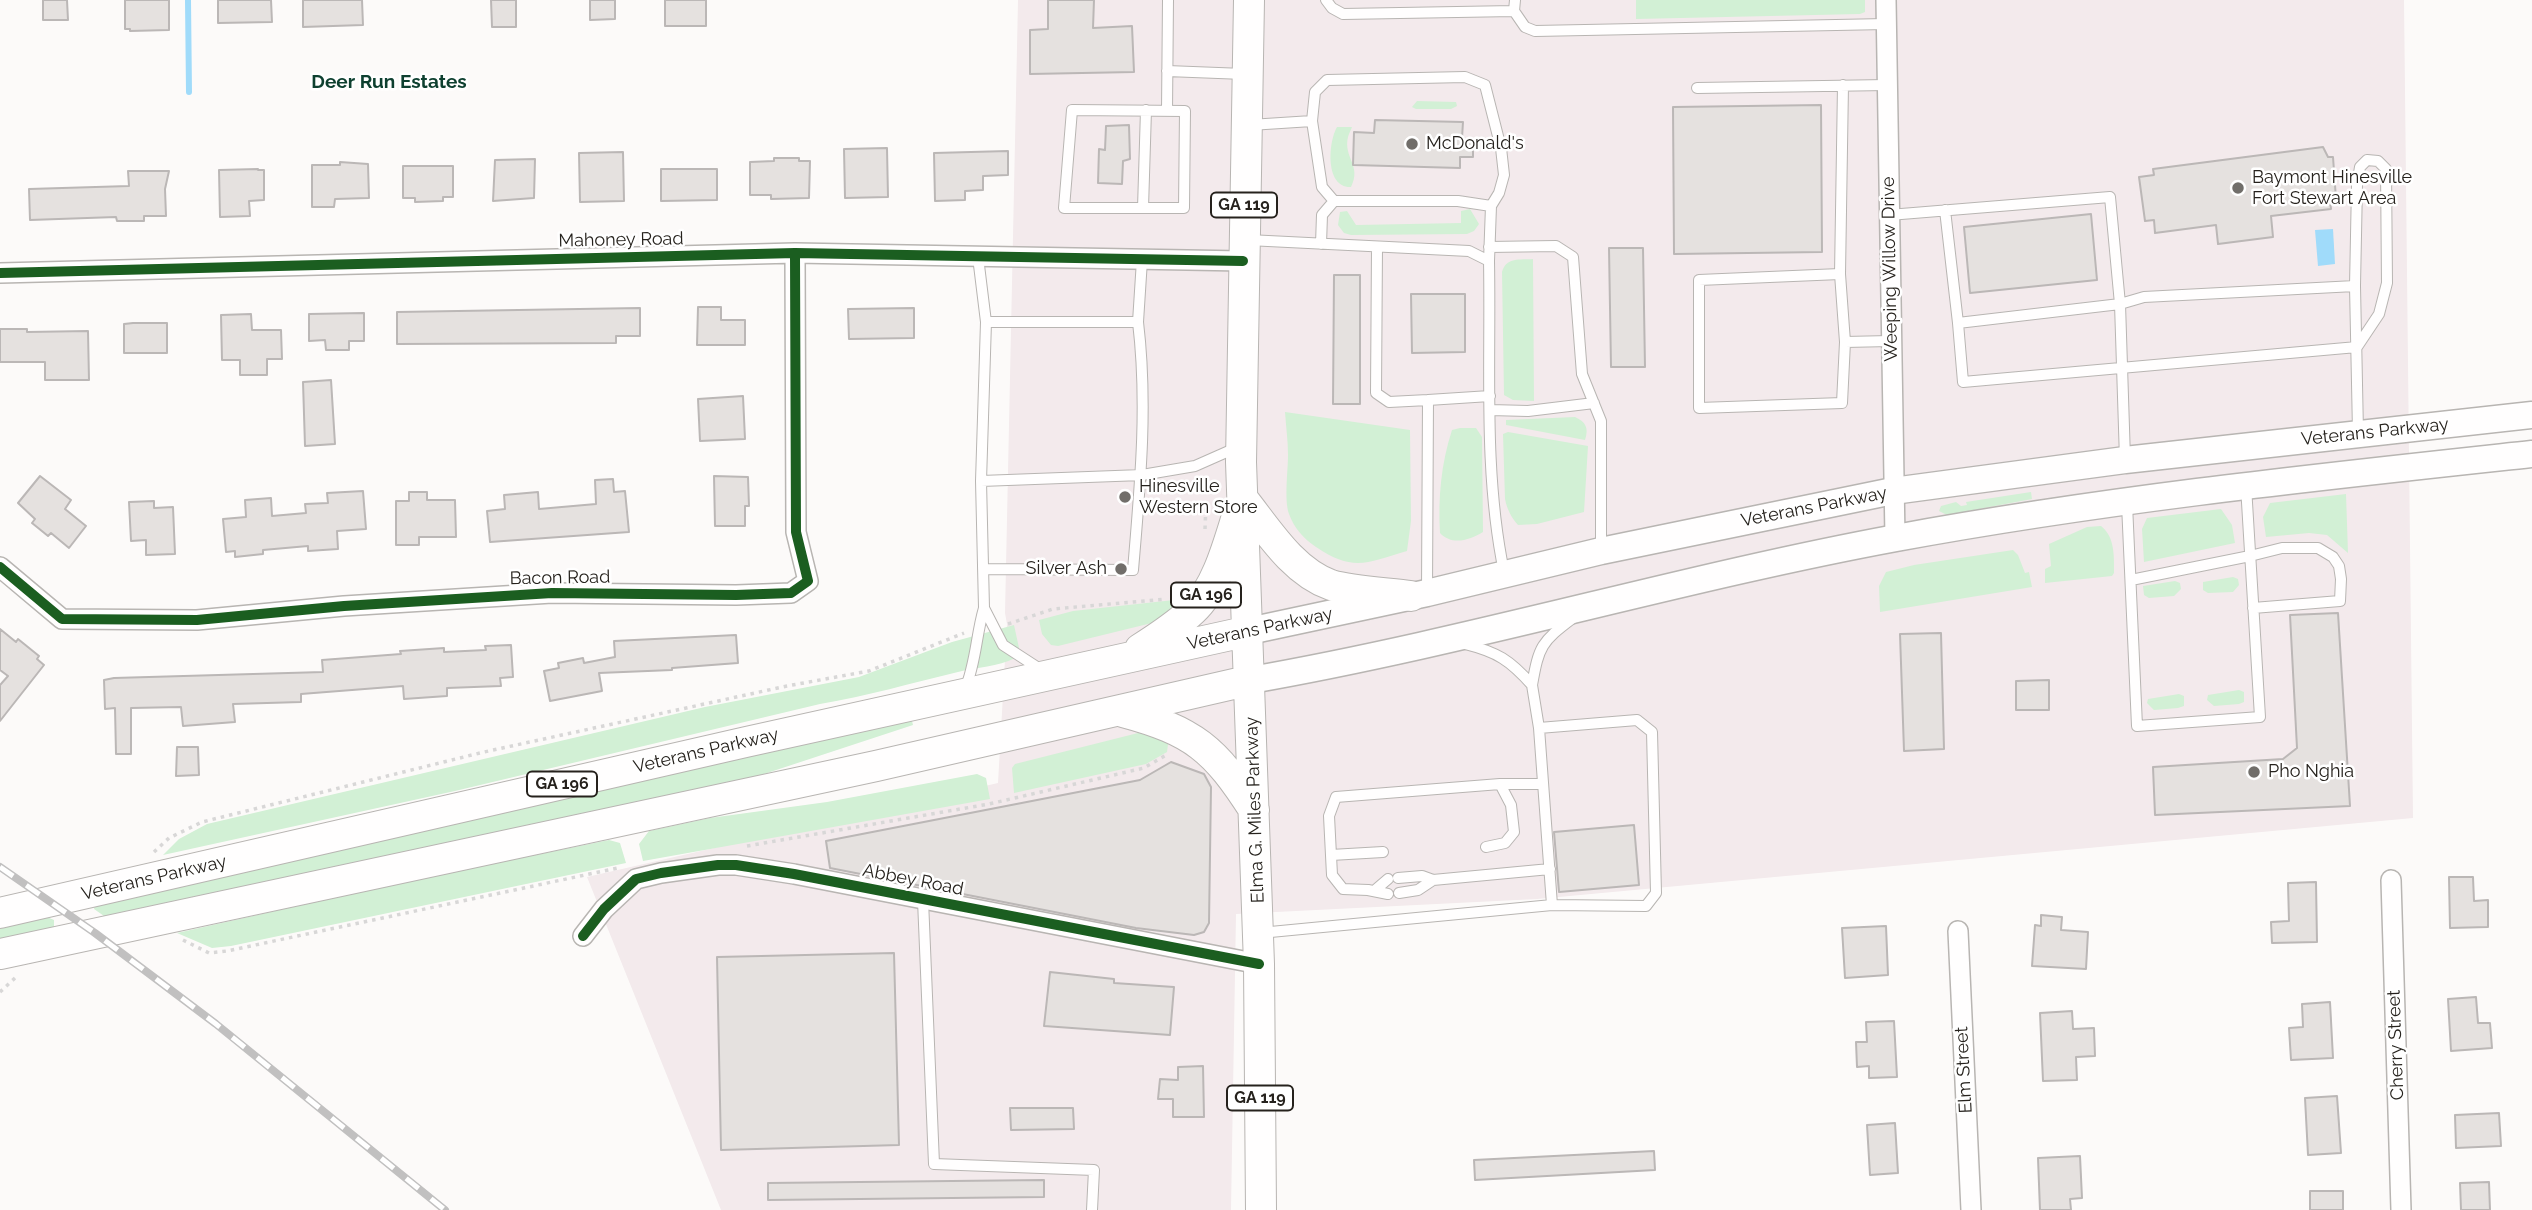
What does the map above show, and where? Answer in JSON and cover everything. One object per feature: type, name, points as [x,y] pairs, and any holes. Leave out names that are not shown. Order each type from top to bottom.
[{"type":"main road","name":"GA 119","points":[[1243,251],[1249,0]]},
{"type":"main road","name":"Elma G. Miles Parkway","points":[[1243,251],[1241,445],[1255,810],[1261,1210]]},
{"type":"main road","name":"Veterans Parkway","points":[[0,913],[963,694],[1419,595],[1601,551],[1893,491],[2125,460],[2532,415]]},
{"type":"main road","points":[[9,965],[1251,680],[1333,666],[1895,538],[2127,500],[2532,454]]},
{"type":"main road","points":[[1243,499],[1285,551],[1308,573],[1332,585],[1419,595]]},
{"type":"main road","name":"GA 196","points":[[1125,658],[1168,631],[1195,609],[1206,594],[1220,565],[1243,499]]},
{"type":"main road","points":[[1119,711],[1157,721],[1203,745],[1235,780],[1255,810]]},
{"type":"street","name":"Weeping Willow Drive","points":[[1886,0],[1895,538]]},
{"type":"street","name":"Mahoney Road","points":[[0,273],[795,253],[1142,260],[1243,251]]},
{"type":"street","name":"Bacon Road","points":[[0,567],[62,619],[197,620],[344,606],[552,593],[791,593],[808,581],[796,532],[795,253]]},
{"type":"street","name":"Abbey Road","points":[[583,936],[604,909],[636,879],[718,865],[762,868],[1259,964]]},
{"type":"street","name":"Cherry Street","points":[[2391,880],[2401,1210]]},
{"type":"street","name":"Elm Street","points":[[1958,931],[1971,1210]]},
{"type":"lane","points":[[1167,111],[1168,0]]},
{"type":"lane","points":[[1326,0],[1332,8],[1343,14],[1514,5],[1525,27],[1535,31],[1886,24]]},
{"type":"lane","points":[[1393,0],[1393,13]]},
{"type":"lane","points":[[1167,71],[1247,74]]},
{"type":"lane","points":[[1491,206],[1458,201],[1334,201],[1322,187],[1312,121],[1315,92],[1327,80],[1465,77],[1485,85],[1501,148],[1504,174],[1499,193],[1491,206],[1489,247],[1490,442],[1497,540],[1504,573]]},
{"type":"lane","points":[[1840,274],[1699,280],[1699,408],[1842,403],[1845,342],[1840,274],[1843,85]]},
{"type":"lane","points":[[1697,88],[1887,85]]},
{"type":"lane","points":[[1072,110],[1146,110],[1185,111],[1184,208],[1064,208],[1072,110]]},
{"type":"lane","points":[[1143,208],[1146,110]]},
{"type":"lane","points":[[1246,125],[1312,121]]},
{"type":"lane","points":[[2357,347],[2379,314],[2387,283],[2386,169],[2378,161],[2367,160],[2360,167],[2357,185],[2356,286],[2358,433]]},
{"type":"lane","points":[[1889,215],[2110,198],[2120,304],[2125,460]]},
{"type":"lane","points":[[1321,244],[1322,215],[1334,201]]},
{"type":"lane","points":[[1945,211],[1963,382],[2357,347]]},
{"type":"lane","points":[[1243,251],[1321,244],[1469,251],[1489,261]]},
{"type":"lane","points":[[1489,247],[1556,246],[1573,257],[1582,374],[1601,422],[1601,551]]},
{"type":"lane","points":[[1377,247],[1376,393],[1389,402],[1490,396]]},
{"type":"lane","points":[[963,694],[971,674],[984,608],[981,481],[986,322],[978,257]]},
{"type":"lane","points":[[983,569],[1133,570],[1142,475],[1143,364],[1138,322],[1142,260]]},
{"type":"lane","points":[[1958,323],[2120,304],[2144,297],[2356,286]]},
{"type":"lane","points":[[986,322],[1138,322]]},
{"type":"lane","points":[[1845,342],[1891,341]]},
{"type":"lane","points":[[1419,595],[1428,400]]},
{"type":"lane","points":[[1490,410],[1528,411],[1594,403]]},
{"type":"lane","points":[[981,481],[1142,475],[1195,466],[1241,445]]},
{"type":"lane","points":[[2127,500],[2137,726],[2260,717],[2246,486]]},
{"type":"lane","points":[[2131,580],[2281,548],[2318,548],[2333,557],[2339,566],[2340,601],[2253,608]]},
{"type":"lane","points":[[1552,905],[1539,728],[1531,685],[1538,652],[1548,637],[1587,607]]},
{"type":"lane","points":[[984,608],[1003,645],[1049,675]]},
{"type":"lane","points":[[1437,641],[1463,643],[1491,651],[1514,665],[1531,685]]},
{"type":"lane","points":[[1258,933],[1552,905],[1646,906],[1656,893],[1652,732],[1637,720],[1539,728]]},
{"type":"lane","points":[[1433,880],[1418,890],[1394,894],[1343,889],[1332,875],[1329,816],[1336,797],[1500,784],[1543,784]]},
{"type":"lane","points":[[1486,847],[1506,843],[1514,832],[1511,805],[1500,784]]},
{"type":"lane","points":[[1331,855],[1383,852]]},
{"type":"lane","points":[[1374,891],[1393,878],[1422,876],[1433,880],[1550,869]]},
{"type":"lane","points":[[923,900],[934,1164],[1094,1170],[1092,1210]]},
{"type":"path","points":[[1205,537],[1206,503]]},
{"type":"path","points":[[993,626],[1054,609],[1173,599]]},
{"type":"path","points":[[150,855],[169,838],[202,822],[484,752],[787,686],[869,671],[978,628]]},
{"type":"path","points":[[744,846],[989,804],[1144,768],[1162,759],[1172,748]]},
{"type":"path","points":[[182,940],[209,953],[227,951],[621,868]]},
{"type":"path","points":[[0,992],[9,965]]},
{"type":"shaded area","points":[[1018,0],[2404,0],[2413,818],[1537,899],[1236,914],[1231,1210],[721,1210],[587,877],[998,783],[1007,624],[1005,613]]},
{"type":"green space","points":[[1636,0],[1865,0],[1865,12],[1636,19]]},
{"type":"green space","points":[[1417,101],[1456,102],[1457,106],[1451,109],[1416,109],[1412,107]]},
{"type":"green space","points":[[1337,127],[1352,127],[1347,144],[1354,167],[1351,187],[1343,185],[1333,173],[1331,153]]},
{"type":"green space","points":[[1470,209],[1479,224],[1474,231],[1467,234],[1351,235],[1344,233],[1338,225],[1340,212],[1347,211],[1356,225],[1461,223],[1461,211]]},
{"type":"green space","points":[[1533,259],[1534,401],[1513,400],[1504,395],[1502,272],[1510,262]]},
{"type":"green space","points":[[1285,412],[1410,430],[1411,521],[1407,551],[1370,562],[1351,562],[1329,555],[1300,533],[1291,519],[1286,493],[1288,450]]},
{"type":"green space","points":[[1575,417],[1586,426],[1585,440],[1506,425],[1506,420]]},
{"type":"green space","points":[[1476,428],[1482,437],[1483,532],[1455,541],[1440,533],[1439,507],[1448,443],[1452,430]]},
{"type":"green space","points":[[1508,432],[1588,446],[1584,512],[1537,524],[1518,525],[1505,499],[1503,434]]},
{"type":"green space","points":[[2031,492],[2032,499],[1947,515],[1939,511],[1941,506],[1956,502],[1961,506],[1967,505],[1966,502]]},
{"type":"green space","points":[[2346,494],[2348,553],[2327,535],[2309,533],[2266,537],[2263,517],[2270,503]]},
{"type":"green space","points":[[2221,509],[2232,525],[2235,543],[2144,562],[2142,529],[2147,518]]},
{"type":"green space","points":[[2101,526],[2106,530],[2113,547],[2112,576],[2045,583],[2045,569],[2051,566],[2049,544],[2087,527]]},
{"type":"green space","points":[[2013,550],[2018,555],[2025,573],[2029,572],[2032,587],[1880,612],[1879,586],[1886,572],[1914,565]]},
{"type":"green space","points":[[2233,577],[2238,579],[2239,585],[2233,592],[2208,593],[2203,590],[2203,582]]},
{"type":"green space","points":[[2175,581],[2180,583],[2181,589],[2174,596],[2149,598],[2144,595],[2143,586]]},
{"type":"green space","points":[[1183,599],[1185,606],[1156,622],[1058,646],[1051,645],[1042,634],[1039,620],[1073,611]]},
{"type":"green space","points":[[1014,625],[1019,648],[1015,658],[1002,663],[455,791],[163,855],[179,839],[207,824],[705,707],[859,677],[952,642]]},
{"type":"green space","points":[[2239,690],[2244,692],[2244,702],[2239,704],[2214,706],[2207,700],[2208,695]]},
{"type":"green space","points":[[2179,694],[2184,696],[2184,706],[2178,708],[2154,710],[2147,703],[2148,699]]},
{"type":"green space","points":[[911,717],[913,725],[758,776],[104,916],[94,909],[95,905]]},
{"type":"green space","points":[[1142,732],[1169,737],[1167,752],[1146,764],[1014,793],[1012,768],[1015,764]]},
{"type":"green space","points":[[977,774],[986,778],[990,799],[643,861],[639,844],[649,831],[710,818],[827,802]]},
{"type":"green space","points":[[609,840],[620,843],[626,863],[231,946],[212,948],[177,933],[418,879]]},
{"type":"green space","points":[[45,916],[54,920],[54,927],[0,939],[0,926]]},
{"type":"water","points":[[2333,229],[2335,264],[2318,266],[2315,230]]},
{"type":"building","points":[[43,0],[67,0],[68,20],[43,20]]},
{"type":"building","points":[[125,0],[169,0],[169,30],[125,29]]},
{"type":"building","points":[[218,0],[271,0],[272,22],[218,23]]},
{"type":"building","points":[[303,0],[362,0],[363,25],[303,27]]},
{"type":"building","points":[[491,0],[516,0],[516,27],[492,27]]},
{"type":"building","points":[[590,0],[615,0],[615,19],[590,20]]},
{"type":"building","points":[[665,0],[706,0],[706,26],[665,26]]},
{"type":"building","points":[[1048,0],[1094,0],[1093,28],[1132,26],[1134,72],[1030,74],[1030,30],[1048,29]]},
{"type":"building","points":[[1821,105],[1822,252],[1674,254],[1673,107]]},
{"type":"building","points":[[1375,120],[1463,122],[1462,138],[1473,142],[1473,157],[1460,157],[1460,168],[1353,165],[1354,132],[1374,133]]},
{"type":"building","points":[[1129,125],[1130,159],[1123,161],[1122,184],[1098,183],[1099,149],[1105,150],[1106,126]]},
{"type":"building","name":"Baymont Hinesville Fort Stewart Area","points":[[2323,147],[2328,157],[2333,157],[2336,199],[2330,202],[2331,209],[2271,216],[2273,237],[2218,244],[2216,225],[2155,233],[2154,220],[2145,221],[2139,177],[2154,175],[2153,169]]},
{"type":"building","points":[[887,148],[888,197],[845,198],[844,149]]},
{"type":"building","points":[[1008,151],[1008,175],[983,176],[983,190],[965,191],[965,200],[935,201],[934,153]]},
{"type":"building","points":[[623,152],[624,201],[580,202],[579,153]]},
{"type":"building","points":[[774,158],[810,161],[809,198],[771,199],[771,195],[750,195],[750,162],[774,161]]},
{"type":"building","points":[[535,159],[534,198],[493,201],[495,160]]},
{"type":"building","points":[[340,162],[368,164],[369,198],[335,199],[334,207],[312,207],[312,165],[340,165]]},
{"type":"building","points":[[403,166],[453,166],[453,197],[443,197],[443,201],[415,202],[415,198],[403,198]]},
{"type":"building","points":[[661,169],[717,169],[717,200],[661,201]]},
{"type":"building","points":[[219,170],[264,170],[264,200],[249,201],[250,216],[220,217]]},
{"type":"building","points":[[128,171],[169,171],[165,189],[166,216],[144,216],[144,221],[117,221],[116,217],[30,220],[29,189],[129,186]]},
{"type":"building","points":[[2091,214],[2097,280],[1970,293],[1964,227]]},
{"type":"building","points":[[1609,248],[1643,248],[1645,367],[1611,367]]},
{"type":"building","points":[[1334,275],[1360,275],[1360,404],[1333,404]]},
{"type":"building","points":[[1411,294],[1465,294],[1465,352],[1412,353]]},
{"type":"building","points":[[698,307],[721,307],[721,320],[745,320],[745,345],[697,345]]},
{"type":"building","points":[[640,308],[640,336],[616,336],[616,343],[397,344],[397,312]]},
{"type":"building","points":[[914,308],[914,338],[849,339],[848,309]]},
{"type":"building","points":[[364,313],[364,341],[349,341],[349,350],[326,350],[325,340],[309,341],[309,314]]},
{"type":"building","points":[[251,314],[252,330],[281,330],[282,359],[267,359],[267,375],[240,375],[240,360],[222,360],[221,315]]},
{"type":"building","points":[[167,323],[167,353],[124,353],[124,324]]},
{"type":"building","points":[[0,329],[27,329],[27,332],[88,331],[89,380],[45,380],[45,362],[0,362]]},
{"type":"building","points":[[331,380],[335,444],[305,446],[303,382]]},
{"type":"building","points":[[743,396],[745,439],[700,441],[698,399]]},
{"type":"building","points":[[40,476],[71,500],[65,509],[86,526],[69,548],[51,533],[48,536],[32,523],[35,519],[18,503]]},
{"type":"building","points":[[714,476],[748,477],[749,506],[745,506],[745,526],[715,526]]},
{"type":"building","points":[[613,479],[614,492],[625,491],[629,532],[490,542],[487,511],[505,509],[504,495],[538,492],[539,509],[596,504],[595,480]]},
{"type":"building","points":[[363,491],[366,529],[337,531],[338,549],[308,551],[308,546],[263,550],[263,554],[235,557],[235,551],[226,552],[223,519],[246,517],[245,500],[271,498],[272,516],[306,513],[305,504],[328,503],[327,493]]},
{"type":"building","points":[[409,492],[427,492],[427,500],[455,500],[456,537],[419,537],[419,545],[396,545],[396,501],[409,501]]},
{"type":"building","points":[[154,501],[154,508],[173,507],[175,554],[146,555],[146,540],[131,541],[129,502]]},
{"type":"building","points":[[2338,613],[2350,806],[2155,815],[2153,767],[2283,759],[2297,748],[2290,615]]},
{"type":"building","points":[[0,629],[39,656],[37,659],[44,665],[0,721],[0,685],[8,676],[0,670]]},
{"type":"building","points":[[1941,633],[1944,749],[1904,751],[1900,634]]},
{"type":"building","points":[[736,635],[738,663],[672,670],[599,673],[602,691],[550,701],[544,671],[559,668],[558,663],[583,658],[584,663],[615,657],[614,641]]},
{"type":"building","points":[[511,645],[513,677],[500,678],[501,686],[447,688],[447,696],[404,699],[403,686],[301,694],[301,702],[233,704],[235,722],[183,726],[181,707],[131,708],[131,754],[116,754],[115,708],[105,709],[104,680],[114,678],[323,672],[322,660],[444,648],[444,652],[486,650],[485,646]]},
{"type":"building","points":[[2049,680],[2049,710],[2016,710],[2016,681]]},
{"type":"building","points":[[177,747],[198,747],[199,775],[176,776]]},
{"type":"building","points":[[1171,762],[1204,774],[1211,787],[1209,923],[1204,932],[1194,935],[1136,928],[830,868],[826,841],[1140,780]]},
{"type":"building","points":[[1634,825],[1639,885],[1559,892],[1554,832]]},
{"type":"building","points":[[2449,877],[2473,877],[2474,901],[2488,900],[2488,927],[2450,928]]},
{"type":"building","points":[[2316,882],[2317,942],[2272,943],[2271,922],[2289,921],[2288,883]]},
{"type":"building","points":[[2041,915],[2062,917],[2061,930],[2088,932],[2086,969],[2032,966],[2035,925],[2041,926]]},
{"type":"building","points":[[1886,926],[1888,975],[1845,978],[1842,928]]},
{"type":"building","points":[[894,953],[899,1145],[721,1150],[717,957]]},
{"type":"building","points":[[1050,972],[1114,979],[1114,983],[1174,987],[1170,1035],[1044,1026]]},
{"type":"building","points":[[2476,997],[2478,1023],[2490,1023],[2492,1048],[2451,1051],[2448,999]]},
{"type":"building","points":[[2330,1002],[2333,1058],[2291,1060],[2289,1028],[2303,1027],[2302,1004]]},
{"type":"building","points":[[2072,1011],[2073,1029],[2094,1028],[2095,1056],[2076,1057],[2077,1080],[2043,1081],[2040,1013]]},
{"type":"building","points":[[1894,1021],[1897,1077],[1869,1078],[1869,1066],[1857,1067],[1856,1042],[1867,1042],[1866,1022]]},
{"type":"building","points":[[1203,1066],[1204,1117],[1173,1117],[1173,1099],[1158,1099],[1160,1079],[1178,1080],[1178,1067]]},
{"type":"building","points":[[2337,1096],[2341,1153],[2308,1155],[2305,1098]]},
{"type":"building","points":[[1010,1108],[1073,1108],[1074,1129],[1011,1130]]},
{"type":"building","points":[[2499,1113],[2501,1146],[2456,1148],[2455,1115]]},
{"type":"building","points":[[1895,1123],[1898,1173],[1870,1175],[1867,1125]]},
{"type":"building","points":[[1654,1151],[1655,1170],[1475,1180],[1474,1160]]},
{"type":"building","points":[[2080,1156],[2082,1198],[2070,1199],[2071,1210],[2040,1210],[2038,1158]]},
{"type":"building","points":[[1044,1180],[1044,1197],[768,1200],[768,1183]]},
{"type":"building","points":[[2489,1182],[2490,1210],[2461,1210],[2460,1183]]},
{"type":"building","points":[[2310,1191],[2343,1191],[2343,1210],[2310,1210]]},
{"type":"waterway","points":[[188,0],[189,92]]},
{"type":"railway","points":[[0,867],[95,933],[216,1024],[445,1210]]},
{"type":"cycle path","points":[[0,273],[795,253],[1243,261]]},
{"type":"cycle path","points":[[0,567],[62,619],[197,620],[344,606],[552,593],[791,593],[808,581],[796,532],[795,253]]},
{"type":"cycle path","points":[[583,936],[604,909],[636,879],[718,865],[736,865],[1259,964]]},
{"type":"place","name":"McDonald's","points":[[1412,144]]},
{"type":"place","name":"Baymont Hinesville Fort Stewart Area","points":[[2238,188]]},
{"type":"place","name":"Hinesville Western Store","points":[[1125,497]]},
{"type":"place","name":"Silver Ash","points":[[1121,569]]},
{"type":"place","name":"Pho Nghia","points":[[2254,772]]},
{"type":"district","name":"Deer Run Estates","points":[[389,82]]}]
